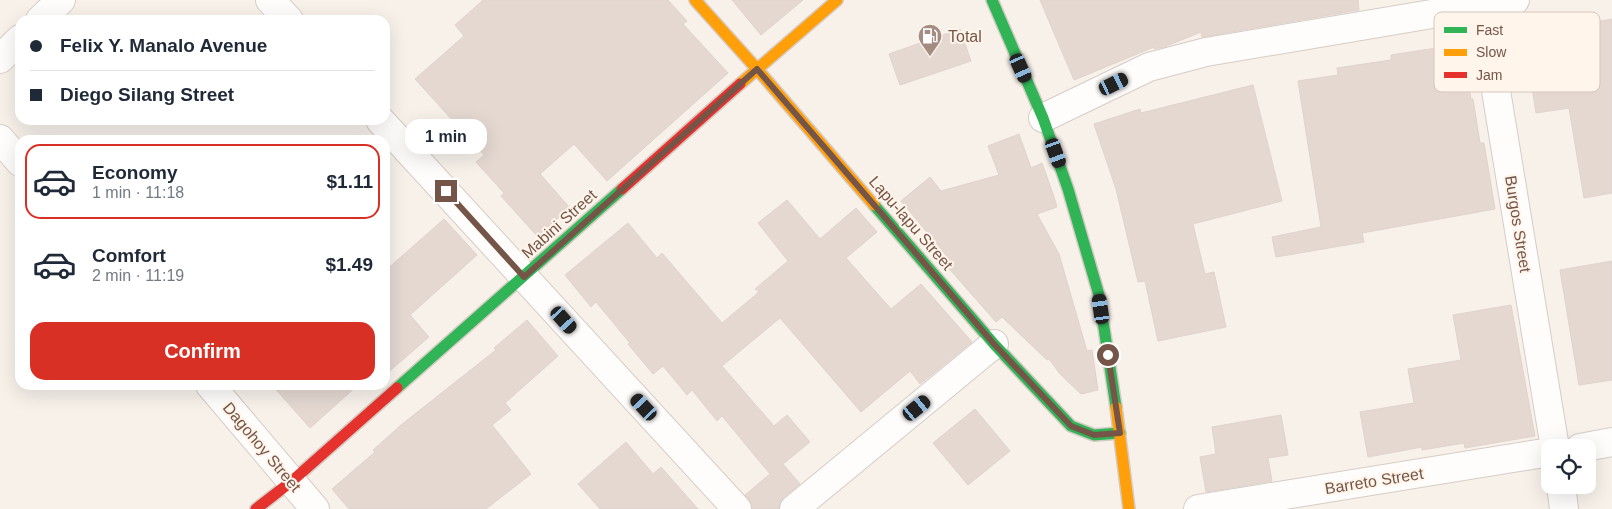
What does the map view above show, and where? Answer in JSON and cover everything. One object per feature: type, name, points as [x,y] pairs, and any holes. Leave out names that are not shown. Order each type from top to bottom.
[{"type":"street","points":[[45,15],[60,0]]},
{"type":"street","points":[[270,0],[284,15]]},
{"type":"street","name":"Lapu-lapu Street","points":[[695,0],[757,69],[994,344],[1071,426],[1094,435],[1120,433]]},
{"type":"street","name":"Mabini Street","points":[[256,509],[292,482],[837,0]]},
{"type":"street","points":[[992,0],[1043,118],[1068,188],[1099,295],[1120,433],[1129,509]]},
{"type":"street","points":[[1043,118],[1149,66],[1206,52],[1482,3],[1516,0]]},
{"type":"street","points":[[0,59],[15,44]]},
{"type":"street","name":"Burgos Street","points":[[1497,92],[1554,439]]},
{"type":"street","points":[[385,125],[737,509]]},
{"type":"street","points":[[0,138],[15,156]]},
{"type":"street","points":[[794,509],[994,344]]},
{"type":"street","name":"Dagohoy Street","points":[[214,390],[315,509]]},
{"type":"street","points":[[1596,445],[1612,442]]},
{"type":"street","name":"Barreto Street","points":[[1198,509],[1541,453]]},
{"type":"street","points":[[1562,494],[1564,509]]},
{"type":"building","points":[[483,0],[668,0],[687,21],[683,24],[728,73],[607,181],[574,144],[540,174],[570,208],[537,236],[501,196],[504,193],[476,162],[484,155],[415,79],[464,36],[455,25]]},
{"type":"building","points":[[732,0],[803,0],[761,35]]},
{"type":"building","points":[[1040,0],[1358,0],[1359,10],[1202,37],[1201,32],[1164,47],[1154,49],[1154,47],[1074,80]]},
{"type":"building","points":[[1612,19],[1612,193],[1584,198],[1569,108],[1536,113],[1533,92],[1600,92],[1600,21]]},
{"type":"building","name":"Total","points":[[960,29],[971,61],[900,85],[889,54]]},
{"type":"building","points":[[1434,48],[1434,92],[1470,92],[1471,99],[1473,99],[1480,143],[1484,143],[1495,209],[1362,233],[1364,242],[1276,257],[1272,237],[1321,227],[1298,81],[1338,75],[1337,68],[1391,60],[1391,55]]},
{"type":"building","points":[[1253,85],[1282,201],[1193,224],[1205,274],[1214,272],[1226,327],[1158,341],[1145,281],[1138,282],[1116,189],[1094,124],[1140,109],[1141,113]]},
{"type":"building","points":[[1019,134],[1031,168],[1042,163],[1053,194],[1057,207],[1037,214],[1059,254],[1087,351],[1092,350],[1098,390],[1081,394],[1060,374],[1049,359],[1047,360],[1002,317],[996,322],[945,264],[950,260],[901,201],[930,177],[941,191],[999,175],[988,146]]},
{"type":"building","points":[[787,200],[820,239],[856,208],[877,232],[846,258],[891,309],[921,284],[972,342],[920,384],[910,371],[861,412],[780,318],[722,366],[774,426],[787,415],[810,442],[783,464],[800,484],[784,497],[779,509],[752,509],[752,505],[745,495],[770,474],[722,416],[717,421],[692,390],[687,395],[663,366],[653,374],[596,302],[591,307],[565,275],[628,223],[657,258],[662,253],[722,323],[759,292],[755,289],[788,261],[758,223]]},
{"type":"building","points":[[444,219],[477,255],[410,315],[429,337],[390,371],[390,267]]},
{"type":"building","points":[[1612,261],[1612,380],[1579,385],[1560,270]]},
{"type":"building","points":[[1511,305],[1535,436],[1465,448],[1464,443],[1422,450],[1422,447],[1368,457],[1360,412],[1414,403],[1408,369],[1461,360],[1453,315]]},
{"type":"building","points":[[527,320],[558,356],[505,403],[511,410],[492,425],[531,474],[486,509],[349,509],[332,489],[375,452],[373,450],[401,425],[496,350],[494,348]]},
{"type":"building","points":[[276,390],[352,390],[310,428]]},
{"type":"building","points":[[975,409],[1010,451],[968,485],[933,443]]},
{"type":"building","points":[[1281,415],[1288,455],[1268,458],[1272,481],[1206,492],[1200,457],[1216,454],[1212,427]]},
{"type":"building","points":[[626,442],[653,474],[661,467],[698,509],[600,509],[578,484]]},
{"type":"traffic: fast","points":[[992,0],[1043,118],[1068,189],[1099,295],[1116,407]]},
{"type":"traffic: fast","points":[[397,388],[622,189]]},
{"type":"traffic: fast","points":[[874,205],[994,344],[1071,426],[1094,435],[1120,433]]},
{"type":"traffic: slow","points":[[695,0],[874,205]]},
{"type":"traffic: slow","points":[[740,84],[837,0]]},
{"type":"traffic: slow","points":[[1116,407],[1129,509]]},
{"type":"traffic: jam","points":[[622,189],[740,84]]},
{"type":"traffic: jam","points":[[256,509],[292,481],[397,388]]},
{"type":"place","name":"Total","points":[[930,57]]},
{"type":"route","points":[[446,191],[524,277],[757,69],[994,344],[1071,426],[1094,435],[1120,433],[1108,355]]}]
